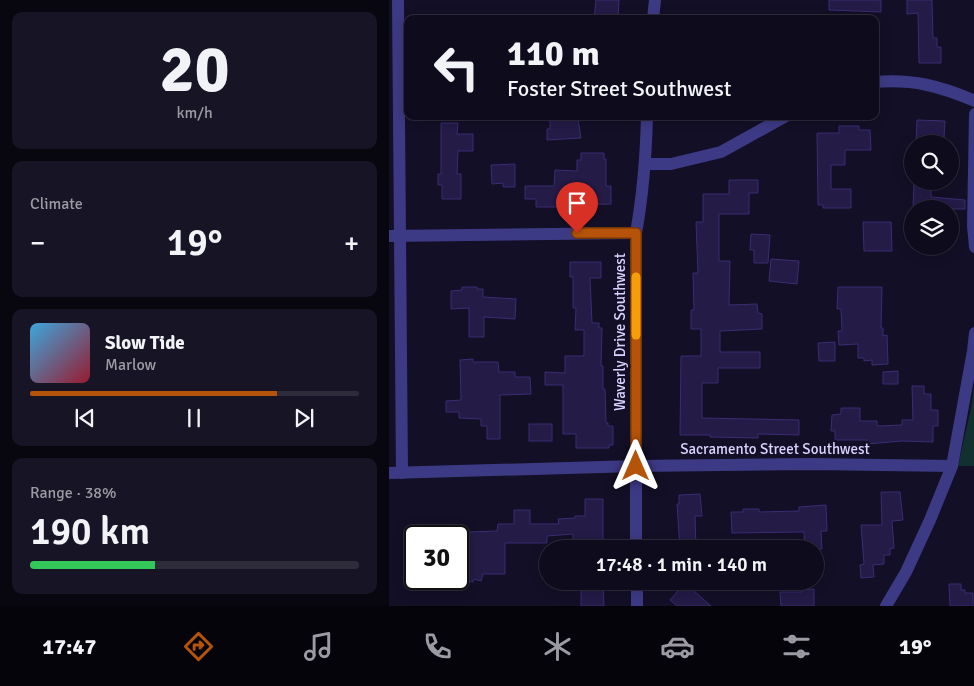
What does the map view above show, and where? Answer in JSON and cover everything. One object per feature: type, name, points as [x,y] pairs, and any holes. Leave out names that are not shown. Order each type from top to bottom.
[{"type":"street","points":[[395,473],[395,236],[398,0]]},
{"type":"street","points":[[653,15],[655,0]]},
{"type":"street","points":[[879,82],[906,82],[945,88],[974,100]]},
{"type":"street","points":[[974,114],[974,247]]},
{"type":"street","name":"Waverly Drive Southwest","points":[[637,540],[636,233],[642,198],[647,120]]},
{"type":"street","points":[[645,164],[671,164],[721,152],[780,120]]},
{"type":"street","points":[[395,236],[636,233]]},
{"type":"street","points":[[886,606],[906,572],[930,520],[951,466],[973,351],[974,333]]},
{"type":"street","name":"Sacramento Street Southwest","points":[[395,473],[636,466],[813,464],[951,466]]},
{"type":"street","points":[[637,590],[637,606]]},
{"type":"green space","points":[[974,387],[974,466],[958,466],[971,408]]},
{"type":"building","points":[[596,0],[619,0],[618,15],[594,15]]},
{"type":"building","points":[[829,0],[881,0],[881,12],[829,10]]},
{"type":"building","points":[[907,0],[932,0],[933,38],[937,38],[937,47],[941,47],[941,63],[919,63],[918,13],[907,14]]},
{"type":"building","points":[[550,120],[578,120],[581,138],[547,140],[547,129],[550,129]]},
{"type":"building","points":[[917,120],[945,121],[944,135],[916,135]]},
{"type":"building","points":[[441,123],[458,123],[457,134],[473,134],[473,151],[458,151],[457,174],[461,174],[461,199],[442,199],[442,185],[438,185],[438,174],[441,174]]},
{"type":"building","points":[[839,126],[859,126],[859,130],[870,130],[871,150],[845,150],[845,165],[831,165],[831,189],[851,189],[851,208],[823,208],[823,205],[818,205],[817,133],[839,133]]},
{"type":"building","points":[[581,153],[604,153],[604,159],[606,159],[606,186],[611,186],[611,204],[536,207],[536,199],[525,199],[525,186],[554,186],[555,170],[577,171],[577,160],[581,160]]},
{"type":"building","points":[[515,164],[515,187],[503,187],[503,183],[492,184],[491,165]]},
{"type":"building","points":[[729,180],[758,180],[758,193],[749,193],[749,214],[719,214],[719,261],[730,261],[729,305],[757,304],[758,313],[762,314],[762,329],[720,331],[720,352],[760,352],[760,368],[718,368],[718,383],[702,383],[702,418],[799,420],[799,435],[758,434],[758,438],[680,435],[681,356],[701,356],[701,329],[691,329],[691,310],[694,310],[693,273],[698,273],[696,222],[703,222],[703,194],[729,194]]},
{"type":"building","points":[[914,190],[931,190],[931,197],[965,200],[965,209],[959,209],[959,200],[913,200]]},
{"type":"building","points":[[863,222],[891,222],[892,251],[864,251]]},
{"type":"building","points":[[751,234],[770,235],[768,263],[754,263],[754,250],[750,250]]},
{"type":"building","points":[[771,259],[799,261],[797,284],[769,281]]},
{"type":"building","points":[[570,262],[601,262],[601,278],[590,278],[592,323],[599,323],[599,328],[602,328],[601,366],[603,366],[606,423],[608,423],[608,426],[613,426],[613,445],[609,445],[609,448],[576,448],[576,434],[563,434],[563,385],[545,385],[545,372],[565,373],[565,356],[584,355],[584,330],[575,330],[576,308],[573,308],[573,277],[570,277]]},
{"type":"building","points":[[462,287],[483,289],[483,297],[516,299],[515,319],[484,317],[484,337],[469,337],[469,308],[451,309],[451,291],[462,290]]},
{"type":"building","points":[[838,287],[882,287],[881,328],[883,328],[883,336],[887,335],[888,364],[872,365],[872,360],[864,361],[864,358],[858,358],[858,344],[839,345],[838,331],[842,331],[841,309],[837,309]]},
{"type":"building","points":[[835,342],[835,361],[819,361],[818,343]]},
{"type":"building","points":[[473,359],[473,362],[498,362],[499,372],[515,372],[515,377],[530,377],[531,394],[500,395],[500,439],[487,439],[487,426],[481,426],[481,419],[459,418],[459,412],[446,412],[446,401],[461,400],[460,360]]},
{"type":"building","points":[[898,371],[898,384],[883,384],[883,372]]},
{"type":"building","points":[[912,386],[924,386],[924,394],[931,394],[931,410],[938,410],[938,426],[933,426],[933,442],[902,441],[867,444],[867,440],[835,440],[835,431],[831,431],[832,415],[841,414],[841,408],[860,408],[860,421],[877,421],[877,426],[902,425],[902,420],[913,420]]},
{"type":"building","points":[[529,424],[552,424],[552,441],[529,441]]},
{"type":"building","points":[[881,492],[900,492],[903,520],[892,521],[894,548],[890,549],[890,555],[884,555],[884,564],[873,565],[874,577],[861,578],[860,565],[864,564],[861,525],[882,525]]},
{"type":"building","points":[[700,494],[702,516],[695,516],[696,540],[679,540],[677,504],[679,504],[679,495]]},
{"type":"building","points":[[585,499],[603,499],[603,540],[573,540],[573,534],[547,536],[547,540],[539,540],[539,543],[505,543],[505,574],[483,574],[481,581],[474,579],[473,582],[469,581],[469,532],[497,531],[498,524],[514,524],[514,510],[530,510],[530,524],[559,524],[558,519],[585,516]]},
{"type":"building","points":[[826,505],[827,531],[821,531],[822,540],[804,540],[804,532],[732,533],[731,512],[743,512],[743,509],[759,509],[759,512],[799,511],[799,507]]},
{"type":"building","points":[[949,584],[961,584],[961,590],[965,590],[965,593],[973,593],[973,606],[950,606]]},
{"type":"building","points":[[581,590],[603,590],[604,606],[581,606]]},
{"type":"building","points":[[679,590],[693,590],[711,606],[677,606],[670,600]]},
{"type":"building","points":[[802,590],[814,590],[814,606],[781,606],[780,592],[802,592]]},
{"type":"slow traffic","points":[[636,277],[636,335]]},
{"type":"route","points":[[577,233],[636,233],[636,466]]}]
